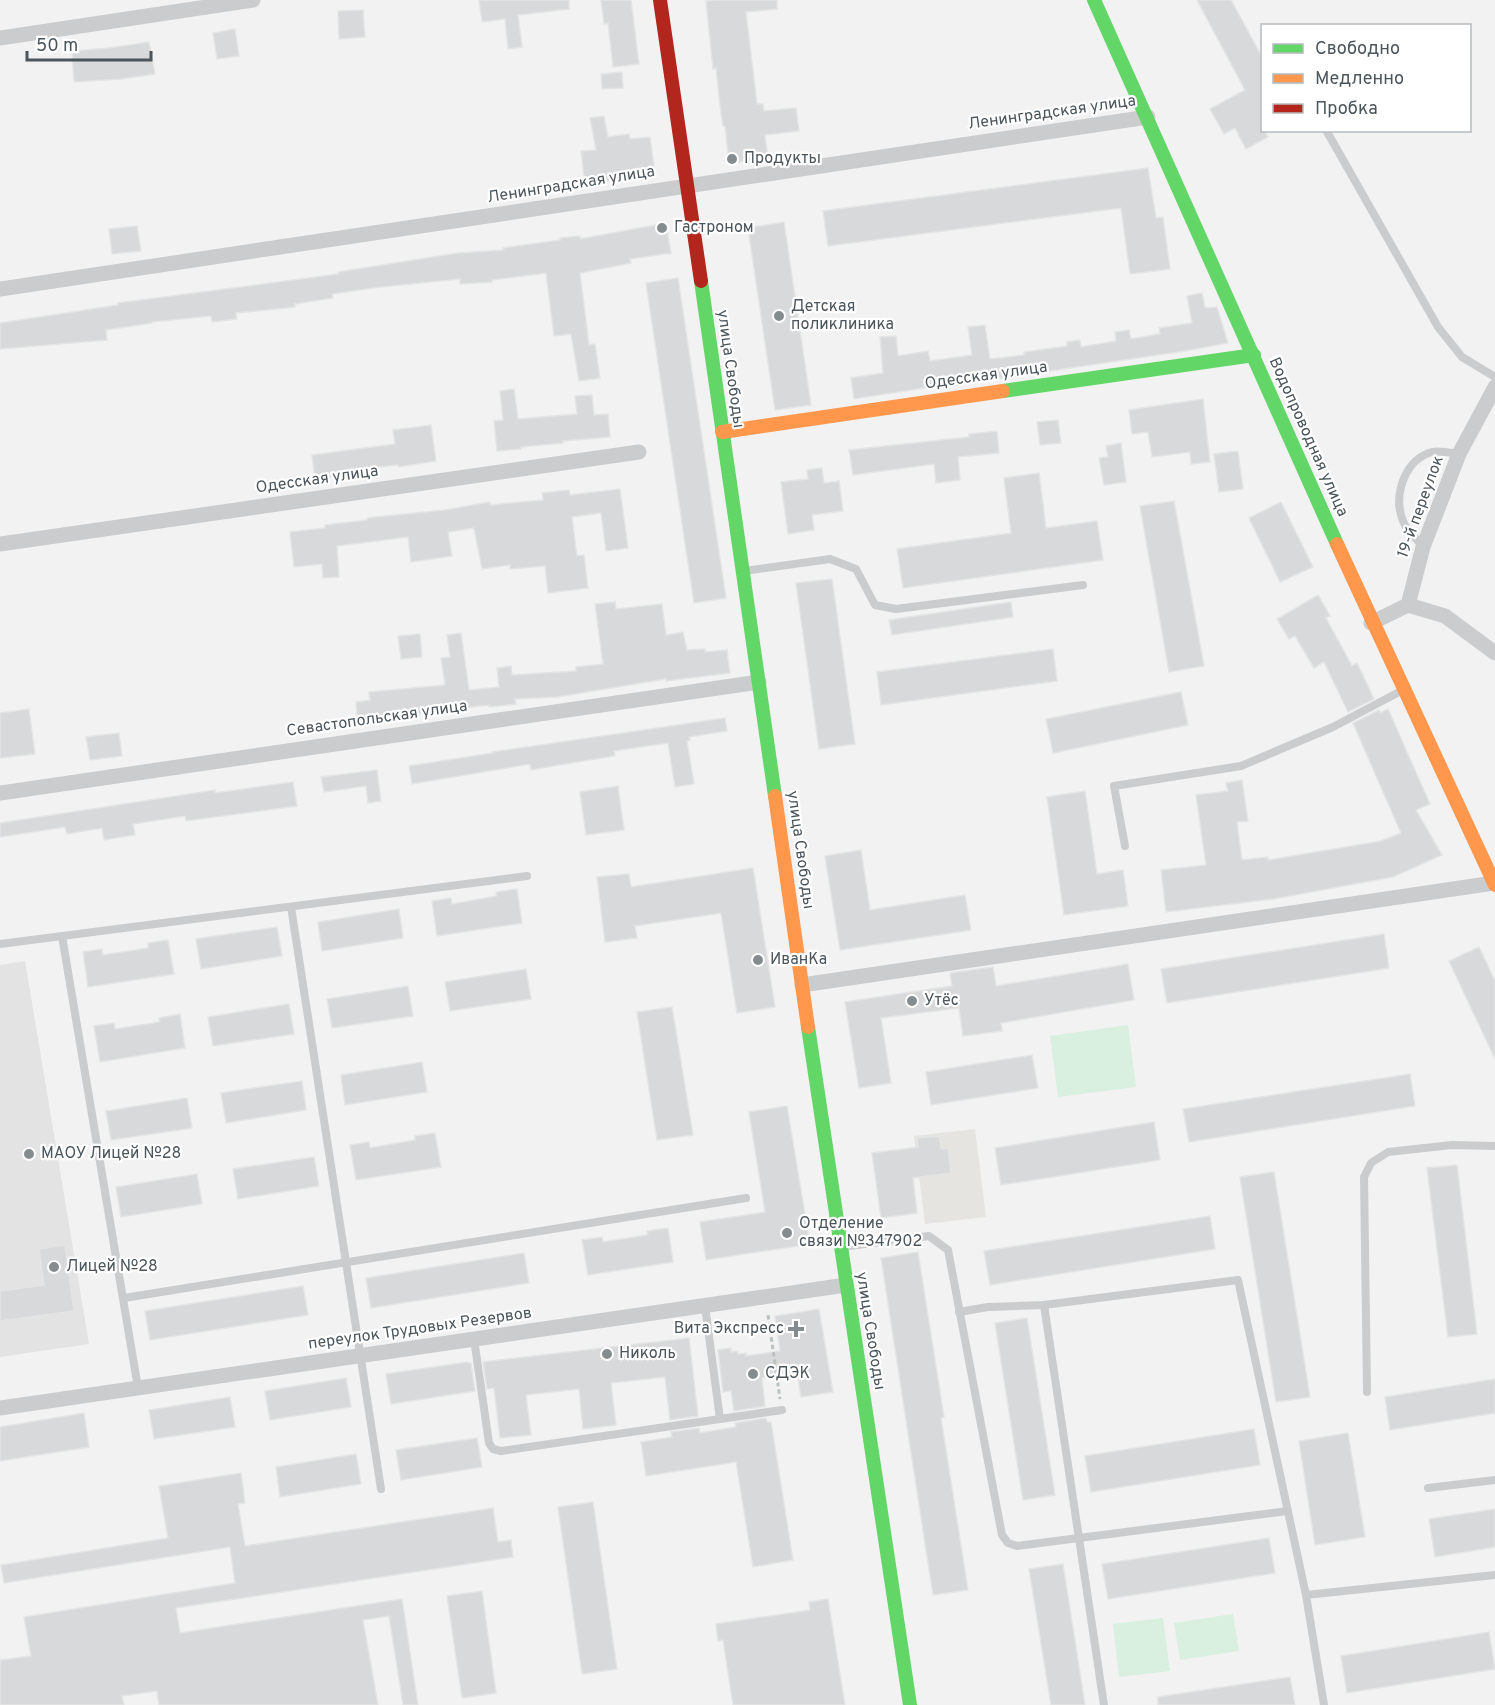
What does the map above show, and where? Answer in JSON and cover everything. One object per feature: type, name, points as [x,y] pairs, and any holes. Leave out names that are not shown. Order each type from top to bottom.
[{"type":"main road","name":"улица Свободы","points":[[660,0],[840,1247],[910,1705]]},
{"type":"main road","name":"Водопроводная улица","points":[[1094,0],[1254,355],[1371,623],[1494,884]]},
{"type":"main road","name":"Одесская улица","points":[[722,432],[1254,355]]},
{"type":"street","points":[[0,38],[253,0]]},
{"type":"street","name":"Ленинградская улица","points":[[0,289],[1148,117]]},
{"type":"street","name":"19-й переулок","points":[[1408,605],[1423,547],[1459,453],[1495,387]]},
{"type":"street","name":"Одесская улица","points":[[0,544],[639,452]]},
{"type":"street","points":[[1371,623],[1408,605],[1445,616],[1495,653]]},
{"type":"street","name":"Севастопольская улица","points":[[0,792],[759,682]]},
{"type":"street","points":[[802,985],[1494,884]]},
{"type":"street","name":"переулок Трудовых Резервов","points":[[0,1408],[846,1285]]},
{"type":"lane","points":[[1327,132],[1438,327],[1462,357],[1495,377]]},
{"type":"lane","points":[[1423,547],[1403,523],[1398,500],[1403,477],[1415,460],[1433,452],[1459,453]]},
{"type":"lane","points":[[742,571],[830,559],[856,569],[875,605],[896,609],[1083,585]]},
{"type":"lane","points":[[1125,846],[1114,786],[1241,766],[1333,727],[1402,690]]},
{"type":"lane","points":[[0,944],[84,935],[527,876]]},
{"type":"lane","points":[[291,908],[381,1489]]},
{"type":"lane","points":[[62,936],[138,1388]]},
{"type":"lane","points":[[1366,1392],[1364,1177],[1371,1163],[1388,1152],[1452,1145],[1495,1146]]},
{"type":"lane","points":[[124,1298],[746,1198]]},
{"type":"lane","points":[[840,1247],[928,1236],[948,1250],[1002,1535],[1008,1543],[1017,1546],[1288,1511]]},
{"type":"lane","points":[[959,1312],[988,1307],[1044,1305],[1238,1280],[1306,1595],[1324,1705]]},
{"type":"lane","points":[[705,1305],[720,1419]]},
{"type":"lane","points":[[1044,1305],[1104,1705]]},
{"type":"lane","points":[[474,1339],[489,1443],[493,1449],[501,1451],[782,1410]]},
{"type":"lane","points":[[1428,1488],[1495,1480]]},
{"type":"lane","points":[[1306,1595],[1495,1575]]},
{"type":"path","points":[[768,1315],[782,1410]]},
{"type":"shaded area","name":"МАОУ Лицей №28","points":[[25,961],[89,1344],[0,1357],[0,965]]},
{"type":"shaded area","points":[[975,1129],[986,1217],[925,1224],[914,1136]]},
{"type":"green space","points":[[1128,1025],[1136,1087],[1058,1097],[1050,1036]]},
{"type":"green space","points":[[1233,1614],[1239,1651],[1180,1660],[1174,1623]]},
{"type":"green space","points":[[1163,1618],[1170,1671],[1119,1677],[1113,1624]]},
{"type":"building","points":[[479,0],[569,0],[569,9],[518,15],[522,47],[508,49],[505,19],[482,22]]},
{"type":"building","points":[[601,0],[631,0],[639,64],[613,67],[608,23],[604,24]]},
{"type":"building","points":[[777,0],[777,9],[746,12],[757,104],[763,104],[764,111],[796,108],[799,131],[765,135],[768,159],[729,163],[716,68],[713,69],[706,1]]},
{"type":"building","points":[[1197,0],[1231,0],[1261,55],[1261,132],[1264,132],[1268,137],[1246,149],[1235,128],[1224,134],[1210,109],[1245,90]]},
{"type":"building","points":[[363,10],[365,37],[339,39],[338,11]]},
{"type":"building","points":[[235,29],[239,56],[217,59],[213,33]]},
{"type":"building","points":[[149,42],[155,74],[74,82],[72,51]]},
{"type":"building","points":[[622,72],[623,88],[602,89],[601,74]]},
{"type":"building","points":[[604,116],[608,137],[629,134],[630,139],[650,137],[655,174],[585,184],[581,151],[596,150],[590,118]]},
{"type":"building","points":[[1148,168],[1156,218],[1163,217],[1170,269],[1130,274],[1121,208],[828,246],[823,211]]},
{"type":"building","name":"Детская поликлиника","points":[[784,222],[811,405],[775,410],[748,228]]},
{"type":"building","points":[[666,223],[671,253],[630,259],[631,263],[580,273],[589,345],[595,344],[600,378],[579,381],[571,334],[554,336],[546,273],[492,280],[492,282],[460,284],[460,279],[381,287],[332,294],[333,298],[295,304],[295,307],[236,313],[237,319],[212,322],[211,316],[152,322],[106,330],[107,340],[0,349],[0,323],[118,305],[118,303],[339,274],[338,272],[458,253],[504,250],[503,248],[561,240],[560,238],[580,236],[580,239]]},
{"type":"building","points":[[137,226],[141,251],[112,254],[109,229]]},
{"type":"building","points":[[678,278],[726,598],[694,603],[646,283]]},
{"type":"building","points":[[1202,293],[1205,308],[1217,307],[1228,343],[854,399],[851,378],[883,373],[880,337],[896,336],[898,356],[928,351],[930,361],[972,355],[968,327],[985,325],[990,359],[1024,355],[1024,352],[1067,346],[1067,342],[1080,340],[1081,347],[1116,341],[1115,332],[1129,330],[1131,339],[1160,334],[1159,328],[1192,323],[1187,296]]},
{"type":"building","points":[[514,389],[518,419],[577,414],[575,396],[592,395],[594,415],[608,414],[610,437],[563,441],[563,443],[497,451],[494,421],[503,420],[500,391]]},
{"type":"building","points":[[1203,399],[1210,462],[1191,464],[1190,452],[1152,457],[1148,432],[1132,434],[1129,410]]},
{"type":"building","points":[[1058,420],[1061,443],[1040,445],[1037,422]]},
{"type":"building","points":[[431,425],[436,461],[399,467],[398,465],[349,470],[350,474],[315,480],[312,455],[395,444],[393,430]]},
{"type":"building","points":[[997,431],[999,453],[958,457],[960,480],[936,483],[934,464],[853,475],[849,450],[969,437],[969,434]]},
{"type":"building","points":[[1121,443],[1126,482],[1104,485],[1099,458],[1108,457],[1106,446]]},
{"type":"building","points":[[1238,451],[1243,489],[1219,492],[1214,454]]},
{"type":"building","points":[[822,468],[824,483],[839,481],[843,511],[812,515],[814,530],[788,534],[781,482],[808,479],[807,470]]},
{"type":"building","points":[[1039,473],[1046,528],[1097,521],[1103,560],[903,588],[897,549],[1011,533],[1004,478]]},
{"type":"building","points":[[620,489],[628,548],[606,551],[601,513],[572,517],[577,556],[584,555],[588,588],[548,593],[545,566],[510,569],[510,565],[482,569],[474,528],[448,532],[452,556],[411,562],[408,537],[337,546],[339,577],[323,578],[322,564],[294,567],[290,532],[325,528],[325,525],[367,520],[367,518],[445,510],[490,502],[490,505],[543,500],[542,493],[569,490],[570,495]]},
{"type":"building","points":[[1174,501],[1204,666],[1169,672],[1140,506]]},
{"type":"building","points":[[1281,502],[1313,567],[1280,582],[1249,518]]},
{"type":"building","points":[[832,579],[855,744],[819,749],[796,583]]},
{"type":"building","points":[[1318,595],[1330,616],[1326,618],[1352,666],[1357,663],[1374,699],[1348,712],[1324,662],[1314,668],[1295,636],[1289,639],[1277,619]]},
{"type":"building","points":[[615,602],[616,609],[662,604],[666,635],[683,632],[687,650],[705,649],[705,652],[727,650],[730,673],[666,681],[666,679],[557,697],[515,699],[516,704],[489,707],[489,705],[384,718],[384,721],[358,724],[356,702],[370,700],[369,692],[445,685],[441,658],[450,657],[447,635],[461,633],[469,690],[499,687],[497,668],[511,666],[512,675],[576,671],[576,667],[603,664],[595,604]]},
{"type":"building","points":[[1011,602],[1013,617],[892,635],[889,620]]},
{"type":"building","points":[[420,634],[422,657],[401,659],[398,636]]},
{"type":"building","points":[[1053,649],[1057,681],[881,705],[877,672]]},
{"type":"building","points":[[1181,692],[1188,725],[1053,753],[1046,719]]},
{"type":"building","points":[[29,709],[35,754],[0,758],[0,713]]},
{"type":"building","points":[[1388,709],[1430,804],[1416,810],[1442,855],[1393,877],[1273,899],[1166,912],[1161,870],[1206,865],[1196,795],[1228,791],[1226,783],[1242,780],[1248,821],[1237,822],[1242,860],[1268,857],[1268,860],[1381,841],[1401,833],[1353,723],[1379,710],[1380,713]]},
{"type":"building","points":[[725,718],[727,731],[689,737],[690,740],[687,741],[694,784],[675,787],[668,743],[614,751],[615,756],[531,770],[530,764],[412,784],[409,766]]},
{"type":"building","points":[[119,733],[122,756],[90,760],[86,737]]},
{"type":"building","points":[[377,770],[381,801],[368,803],[366,786],[324,792],[321,777]]},
{"type":"building","points":[[293,782],[297,806],[186,821],[185,816],[133,824],[135,835],[104,840],[102,828],[67,834],[65,827],[0,837],[0,823],[215,790],[215,793]]},
{"type":"building","points":[[618,786],[624,830],[586,835],[580,792]]},
{"type":"building","points":[[1085,791],[1097,874],[1123,870],[1128,906],[1064,915],[1047,797]]},
{"type":"building","points":[[861,850],[870,910],[965,895],[971,930],[840,950],[825,856]]},
{"type":"building","points":[[753,868],[775,1007],[737,1013],[721,913],[635,926],[637,938],[605,942],[597,877],[629,874],[631,887]]},
{"type":"building","points":[[517,889],[522,923],[437,936],[432,901],[451,898],[452,904],[497,896],[496,892]]},
{"type":"building","points":[[399,909],[403,938],[322,951],[318,922]]},
{"type":"building","points":[[277,927],[282,956],[201,969],[196,939]]},
{"type":"building","points":[[1384,934],[1389,968],[1167,1003],[1161,969]]},
{"type":"building","points":[[168,940],[174,974],[88,987],[83,952],[102,949],[103,955],[148,948],[148,943]]},
{"type":"building","points":[[1479,947],[1495,981],[1495,1059],[1449,961]]},
{"type":"building","points":[[1128,964],[1134,1000],[1001,1023],[1002,1031],[963,1036],[959,1008],[881,1018],[891,1083],[859,1088],[845,1002],[952,986],[950,973],[993,967],[996,986]]},
{"type":"building","points":[[526,969],[531,999],[450,1011],[445,982]]},
{"type":"building","points":[[408,986],[413,1016],[332,1028],[327,999]]},
{"type":"building","points":[[289,1004],[294,1034],[213,1046],[208,1017]]},
{"type":"building","points":[[672,1007],[693,1135],[657,1140],[637,1012]]},
{"type":"building","points":[[180,1014],[185,1048],[100,1062],[94,1026],[114,1023],[115,1029],[160,1022],[159,1018]]},
{"type":"building","points":[[1032,1055],[1038,1088],[931,1105],[926,1072]]},
{"type":"building","points":[[422,1062],[427,1092],[345,1105],[341,1075]]},
{"type":"building","points":[[1410,1074],[1415,1106],[1189,1142],[1183,1109]]},
{"type":"building","points":[[302,1081],[306,1110],[226,1123],[221,1093]]},
{"type":"building","points":[[187,1098],[192,1128],[111,1140],[106,1111]]},
{"type":"building","points":[[787,1106],[810,1244],[706,1260],[700,1222],[765,1212],[749,1112]]},
{"type":"building","points":[[1154,1122],[1160,1160],[1001,1185],[995,1148]]},
{"type":"building","points":[[435,1133],[441,1167],[356,1180],[350,1145],[369,1142],[370,1148],[415,1140],[415,1136]]},
{"type":"building","points":[[939,1136],[941,1149],[948,1148],[951,1173],[913,1178],[917,1213],[881,1218],[872,1153],[918,1147],[917,1138]]},
{"type":"building","points":[[314,1157],[319,1186],[238,1199],[233,1169]]},
{"type":"building","points":[[1457,1165],[1477,1334],[1448,1337],[1427,1168]]},
{"type":"building","points":[[1274,1172],[1310,1397],[1276,1402],[1240,1177]]},
{"type":"building","points":[[197,1174],[202,1204],[121,1217],[116,1187]]},
{"type":"building","points":[[1210,1216],[1215,1249],[990,1285],[984,1251]]},
{"type":"building","points":[[668,1228],[673,1262],[588,1275],[582,1240],[602,1237],[603,1242],[648,1235],[647,1231]]},
{"type":"building","name":"Лицей №28","points":[[65,1245],[74,1311],[0,1321],[0,1291],[44,1285],[39,1249]]},
{"type":"building","points":[[918,1252],[968,1590],[933,1595],[881,1258]]},
{"type":"building","points":[[524,1253],[529,1283],[371,1308],[366,1278]]},
{"type":"building","points":[[303,1286],[308,1315],[150,1340],[145,1311]]},
{"type":"building","points":[[819,1309],[833,1392],[801,1397],[797,1372],[762,1378],[765,1406],[734,1411],[731,1391],[723,1392],[718,1350],[731,1348],[731,1352],[746,1353],[746,1356],[780,1351],[775,1316]]},
{"type":"building","points":[[1027,1318],[1055,1495],[1023,1500],[995,1323]]},
{"type":"building","points":[[689,1338],[698,1416],[670,1420],[665,1377],[611,1383],[616,1425],[583,1429],[579,1389],[526,1395],[531,1435],[500,1438],[494,1388],[487,1389],[483,1362]]},
{"type":"building","points":[[471,1363],[475,1391],[391,1404],[386,1374]]},
{"type":"building","points":[[346,1378],[351,1407],[270,1420],[265,1391]]},
{"type":"building","points":[[1495,1379],[1495,1413],[1390,1430],[1385,1397]]},
{"type":"building","points":[[230,1397],[235,1427],[154,1439],[149,1410]]},
{"type":"building","points":[[84,1413],[89,1447],[0,1461],[0,1427]]},
{"type":"building","points":[[766,1418],[767,1422],[771,1422],[793,1560],[753,1567],[736,1462],[646,1476],[641,1442],[672,1437],[671,1432],[699,1428],[700,1433],[736,1427],[735,1423]]},
{"type":"building","points":[[1254,1429],[1260,1465],[1091,1492],[1085,1456]]},
{"type":"building","points":[[1348,1433],[1365,1537],[1315,1545],[1299,1441]]},
{"type":"building","points":[[477,1438],[482,1467],[401,1480],[396,1450]]},
{"type":"building","points":[[356,1454],[361,1484],[280,1497],[276,1467]]},
{"type":"building","points":[[241,1473],[245,1503],[238,1504],[245,1546],[493,1508],[498,1542],[511,1540],[513,1557],[176,1608],[180,1633],[402,1599],[418,1705],[403,1705],[389,1616],[363,1620],[378,1705],[159,1705],[157,1691],[122,1696],[124,1705],[0,1705],[0,1660],[31,1656],[24,1617],[235,1583],[230,1547],[4,1583],[1,1565],[168,1538],[159,1486]]},
{"type":"building","points":[[593,1502],[617,1669],[582,1674],[558,1507]]},
{"type":"building","points":[[1495,1509],[1495,1547],[1435,1557],[1429,1519]]},
{"type":"building","points":[[1269,1538],[1275,1573],[1108,1599],[1102,1564]]},
{"type":"building","points":[[1063,1564],[1085,1705],[1051,1705],[1029,1569]]},
{"type":"building","points":[[482,1591],[496,1693],[462,1698],[447,1596]]},
{"type":"building","points":[[828,1599],[845,1705],[733,1705],[723,1640],[718,1641],[716,1624],[810,1610],[809,1602]]},
{"type":"building","points":[[1489,1632],[1495,1669],[1347,1693],[1341,1656]]},
{"type":"building","points":[[1290,1677],[1295,1705],[1158,1705],[1158,1697]]},
{"type":"traffic: fast","points":[[1094,0],[1337,544]]},
{"type":"traffic: fast","points":[[701,281],[775,796]]},
{"type":"traffic: fast","points":[[1003,391],[1254,355]]},
{"type":"traffic: fast","points":[[808,1027],[910,1705]]},
{"type":"traffic: slow","points":[[722,432],[1003,391]]},
{"type":"traffic: slow","points":[[1337,544],[1495,885]]},
{"type":"traffic: slow","points":[[775,796],[808,1027]]},
{"type":"traffic: jam","points":[[660,0],[701,281]]},
{"type":"place","name":"Продукты","points":[[732,159]]},
{"type":"place","name":"Гастроном","points":[[662,228]]},
{"type":"place","name":"Детская поликлиника","points":[[779,316]]},
{"type":"place","name":"ИванКа","points":[[758,960]]},
{"type":"place","name":"Утёс","points":[[912,1001]]},
{"type":"place","name":"МАОУ Лицей №28","points":[[29,1154]]},
{"type":"place","name":"Отделение связи №347902","points":[[787,1233]]},
{"type":"place","name":"Лицей №28","points":[[54,1267]]},
{"type":"place","name":"Вита Экспресс","points":[[796,1329]]},
{"type":"place","name":"Николь","points":[[607,1354]]},
{"type":"place","name":"СДЭК","points":[[753,1374]]}]
